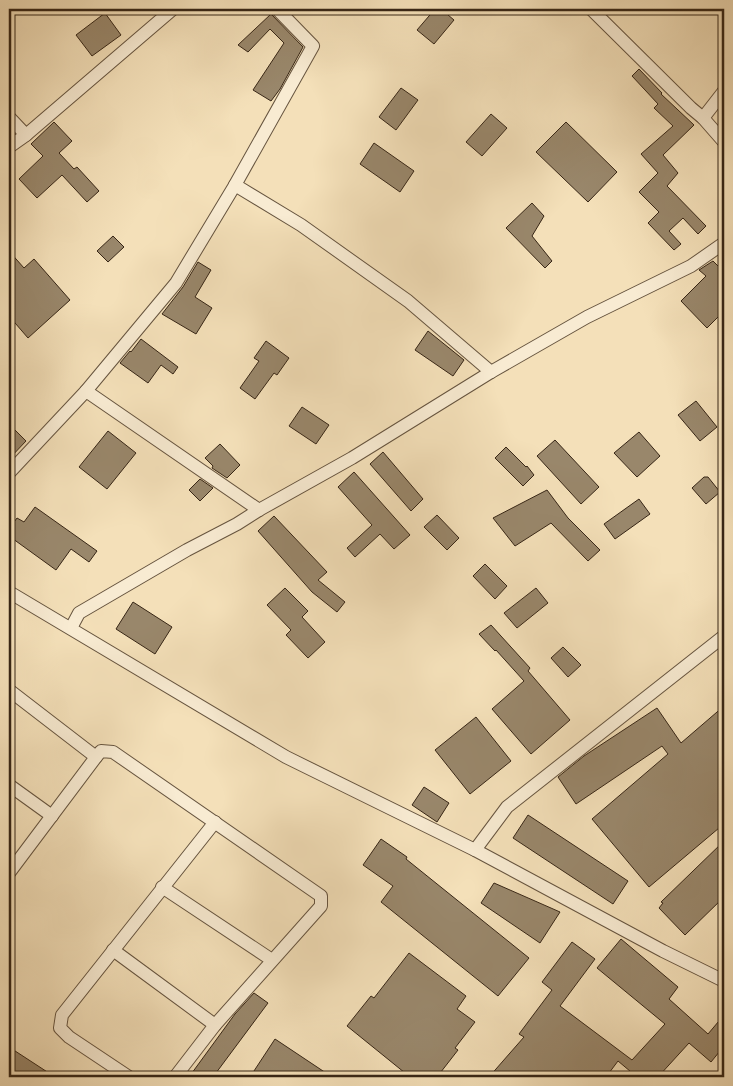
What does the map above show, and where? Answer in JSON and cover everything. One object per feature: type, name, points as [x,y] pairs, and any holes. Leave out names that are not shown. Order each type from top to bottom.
[{"type":"street","points":[[9,147],[26,135],[173,9]]},
{"type":"street","points":[[9,473],[86,391],[176,283],[236,185],[313,46],[277,9]]},
{"type":"street","points":[[591,9],[690,108],[703,118],[724,142]]},
{"type":"street","points":[[703,118],[724,91]]},
{"type":"street","points":[[9,117],[26,135]]},
{"type":"street","points":[[236,185],[301,225],[408,301],[491,372]]},
{"type":"street","points":[[71,628],[79,613],[186,550],[237,524],[352,458],[491,372],[587,316],[691,266],[724,243]]},
{"type":"street","points":[[86,391],[259,510]]},
{"type":"street","points":[[9,592],[286,757],[475,850],[663,951],[724,980]]},
{"type":"street","points":[[475,850],[507,807],[724,636]]},
{"type":"street","points":[[9,690],[96,757]]},
{"type":"street","points":[[9,873],[101,751],[114,752],[321,896],[321,906],[215,1025],[175,1077]]},
{"type":"street","points":[[9,785],[52,816]]},
{"type":"street","points":[[129,1077],[69,1037],[60,1028],[62,1015],[215,822]]},
{"type":"street","points":[[162,887],[272,960]]},
{"type":"street","points":[[113,950],[215,1025]]},
{"type":"building","points":[[435,9],[441,9],[454,20],[434,44],[417,30]]},
{"type":"building","points":[[105,13],[121,35],[92,56],[76,35]]},
{"type":"building","points":[[271,14],[303,47],[280,89],[271,101],[253,90],[284,43],[270,29],[248,52],[238,45]]},
{"type":"building","points":[[639,69],[661,94],[694,125],[663,155],[678,173],[667,186],[706,226],[698,234],[683,218],[669,231],[681,244],[674,250],[648,223],[659,212],[639,192],[658,173],[641,154],[673,126],[654,108],[658,104],[632,76]]},
{"type":"building","points":[[401,88],[418,100],[396,130],[379,117]]},
{"type":"building","points":[[491,114],[507,128],[482,156],[466,142]]},
{"type":"building","points":[[54,122],[72,141],[59,153],[74,169],[77,167],[99,191],[87,202],[62,175],[37,198],[19,179],[43,156],[31,144]]},
{"type":"building","points":[[566,122],[617,172],[588,202],[536,152]]},
{"type":"building","points":[[374,143],[414,171],[400,192],[360,164]]},
{"type":"building","points":[[532,203],[544,216],[532,236],[552,261],[545,268],[506,228]]},
{"type":"building","points":[[113,236],[124,247],[108,262],[97,251]]},
{"type":"building","points":[[9,251],[24,268],[34,259],[70,300],[28,338],[9,316]]},
{"type":"building","points":[[713,261],[724,272],[724,311],[707,328],[681,301],[706,276],[699,270]]},
{"type":"building","points":[[198,262],[211,270],[195,297],[212,308],[196,334],[162,314],[183,287]]},
{"type":"building","points":[[428,331],[464,360],[453,376],[415,350]]},
{"type":"building","points":[[141,339],[178,367],[173,374],[161,365],[148,383],[120,363]]},
{"type":"building","points":[[266,341],[289,358],[277,375],[274,373],[255,399],[240,388],[259,361],[254,358]]},
{"type":"building","points":[[696,401],[717,427],[700,441],[678,415]]},
{"type":"building","points":[[302,407],[329,425],[316,444],[289,426]]},
{"type":"building","points":[[9,424],[26,441],[9,459]]},
{"type":"building","points":[[108,431],[136,453],[107,489],[79,467]]},
{"type":"building","points":[[639,432],[660,456],[637,477],[614,453]]},
{"type":"building","points":[[555,440],[599,487],[581,504],[537,456]]},
{"type":"building","points":[[220,444],[240,465],[227,478],[212,468],[213,466],[205,458]]},
{"type":"building","points":[[506,447],[534,475],[523,486],[495,458]]},
{"type":"building","points":[[383,452],[423,499],[411,511],[370,464]]},
{"type":"building","points":[[354,472],[410,535],[394,549],[380,534],[355,557],[347,548],[372,525],[338,487]]},
{"type":"building","points":[[704,477],[708,477],[720,492],[706,504],[692,488]]},
{"type":"building","points":[[200,479],[213,488],[200,501],[189,490]]},
{"type":"building","points":[[547,490],[568,518],[600,550],[588,561],[551,523],[515,546],[493,518]]},
{"type":"building","points":[[639,499],[650,514],[615,539],[604,524]]},
{"type":"building","points":[[35,507],[97,551],[89,562],[71,549],[56,570],[9,536],[9,529],[17,518],[24,522]]},
{"type":"building","points":[[437,515],[459,538],[447,550],[424,527]]},
{"type":"building","points":[[274,516],[327,572],[318,580],[345,602],[337,612],[312,592],[258,531]]},
{"type":"building","points":[[485,564],[507,586],[495,599],[473,576]]},
{"type":"building","points":[[285,588],[308,611],[302,617],[325,642],[308,658],[286,635],[291,630],[267,605]]},
{"type":"building","points":[[536,588],[548,603],[517,628],[504,613]]},
{"type":"building","points":[[133,602],[172,627],[155,654],[116,629]]},
{"type":"building","points":[[491,625],[530,668],[528,671],[570,720],[531,754],[492,709],[524,681],[479,634]]},
{"type":"building","points":[[563,647],[581,665],[568,677],[551,658]]},
{"type":"building","points":[[724,706],[724,834],[719,828],[649,887],[592,819],[668,754],[662,746],[576,804],[558,777],[584,756],[657,708],[681,743]]},
{"type":"building","points":[[476,717],[511,761],[470,794],[435,750]]},
{"type":"building","points":[[424,787],[449,803],[437,822],[412,805]]},
{"type":"building","points":[[528,815],[628,881],[613,904],[513,838]]},
{"type":"building","points":[[381,839],[407,857],[406,859],[529,958],[498,996],[381,902],[393,886],[363,865]]},
{"type":"building","points":[[724,841],[724,897],[685,935],[659,908],[663,903],[661,902]]},
{"type":"building","points":[[494,883],[560,912],[540,943],[481,903]]},
{"type":"building","points":[[621,939],[678,987],[669,999],[708,1034],[724,1015],[724,1046],[711,1062],[689,1043],[658,1077],[637,1077],[618,1061],[606,1077],[489,1077],[524,1037],[519,1034],[552,990],[542,982],[572,942],[595,959],[560,1006],[632,1060],[665,1024],[597,968]]},
{"type":"building","points":[[409,953],[466,996],[457,1009],[475,1022],[455,1048],[458,1050],[437,1077],[410,1077],[347,1026],[371,996],[374,998]]},
{"type":"building","points":[[254,993],[268,1003],[213,1077],[189,1077],[235,1014]]},
{"type":"building","points":[[275,1039],[332,1077],[250,1077]]},
{"type":"building","points":[[9,1047],[55,1077],[22,1077],[9,1069]]}]
